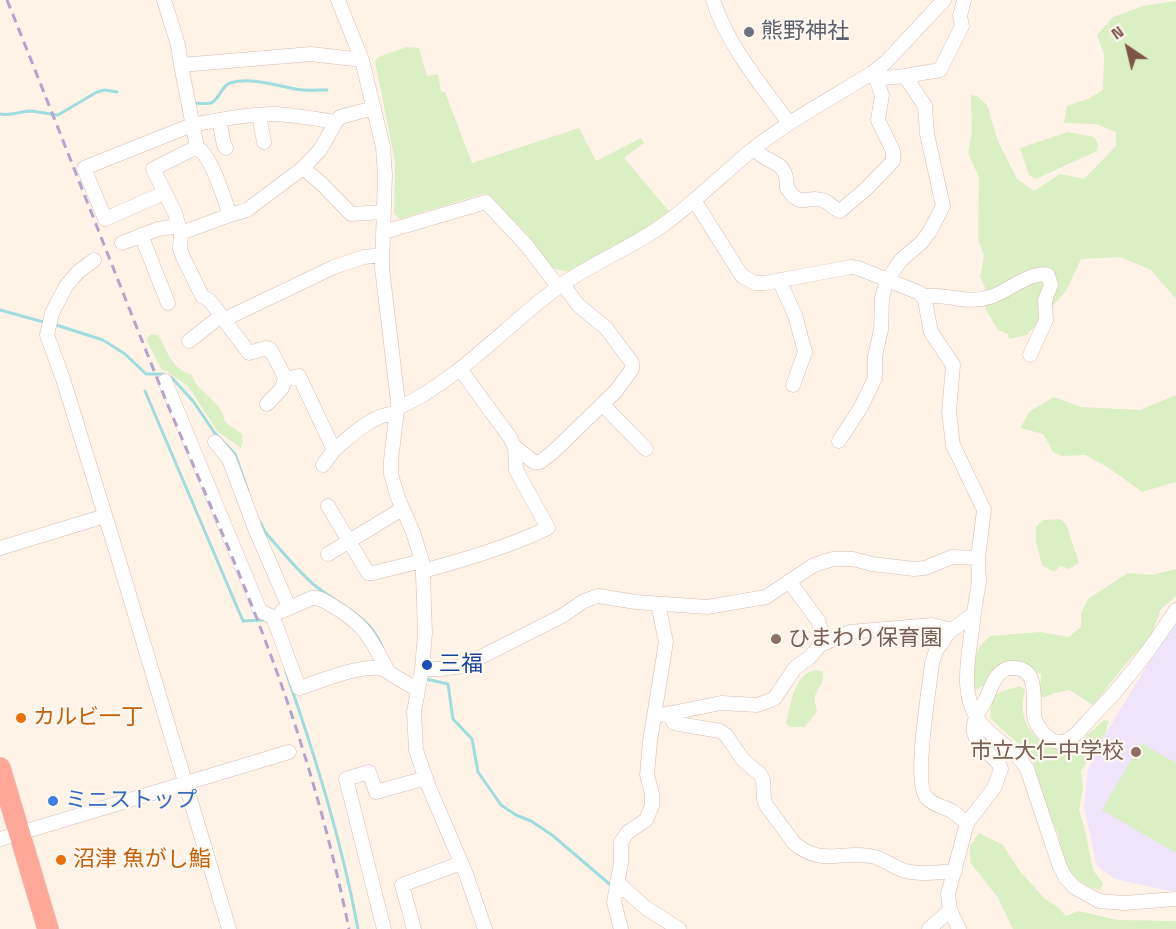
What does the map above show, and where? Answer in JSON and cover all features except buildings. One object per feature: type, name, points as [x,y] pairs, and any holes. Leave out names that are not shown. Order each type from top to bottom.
[{"type":"highway","points":[[0,768],[9,836],[48,929]]},
{"type":"street","points":[[164,0],[178,45],[197,147],[209,162],[230,216]]},
{"type":"street","points":[[338,0],[362,60],[383,147],[385,175],[382,255],[397,410],[391,474],[422,566],[425,633],[414,712],[416,750],[485,929]]},
{"type":"street","points":[[713,0],[718,17],[737,50],[789,123]]},
{"type":"street","points":[[323,465],[334,450],[368,423],[411,402],[460,369],[561,286],[633,245],[666,223],[754,148],[789,123],[874,75],[944,0]]},
{"type":"street","points":[[874,75],[884,78],[940,70],[962,26],[960,16],[964,0]]},
{"type":"street","points":[[181,65],[311,54],[362,60]]},
{"type":"street","points":[[754,148],[764,158],[784,169],[788,177],[787,188],[796,199],[801,202],[820,200],[840,211],[866,189],[892,161],[893,151],[878,120],[882,90],[874,75]]},
{"type":"street","points":[[839,441],[861,407],[875,378],[875,356],[881,330],[882,298],[887,280],[901,260],[922,242],[943,206],[927,134],[924,106],[905,76]]},
{"type":"street","points":[[122,243],[169,226],[179,229],[247,210],[303,168],[320,150],[336,122],[343,116],[374,108]]},
{"type":"street","points":[[164,193],[105,219],[84,168],[192,125],[219,120],[278,114],[336,122]]},
{"type":"street","points":[[259,115],[264,142]]},
{"type":"street","points":[[219,120],[226,148]]},
{"type":"street","points":[[197,147],[153,169],[175,213],[180,249],[201,296],[210,301],[249,353],[270,349],[285,377],[282,388],[267,404]]},
{"type":"street","points":[[303,168],[351,214],[383,212]]},
{"type":"street","points":[[694,200],[742,276],[755,283],[844,267],[858,268],[915,290],[924,296],[977,301],[995,296],[1039,274],[1048,275],[1051,285],[1045,300],[1045,322],[1030,355]]},
{"type":"street","points":[[384,232],[486,202],[578,305],[606,328],[633,366],[622,384],[540,462],[534,462],[515,447],[460,369]]},
{"type":"street","points":[[141,235],[168,303]]},
{"type":"street","points":[[189,341],[222,318],[334,267],[364,257],[382,255]]},
{"type":"street","points":[[94,260],[78,272],[66,286],[51,313],[47,329],[49,343],[63,379],[229,929]]},
{"type":"street","points":[[780,280],[795,315],[805,352],[793,385]]},
{"type":"street","points":[[924,296],[931,332],[953,365],[949,412],[951,438],[983,505],[978,558],[979,582],[966,668],[967,682],[976,715],[983,726],[1022,761],[1060,867],[1074,887],[1099,901],[1124,903],[1176,899]]},
{"type":"street","points":[[285,377],[286,379],[299,376],[334,450]]},
{"type":"street","points":[[165,381],[260,612],[273,617],[299,688],[361,669],[376,668],[390,674],[420,679],[440,669],[463,666],[598,596],[658,604],[706,607],[756,600],[773,593],[814,564],[834,559],[853,559],[872,564],[914,569],[925,568],[952,557],[978,558]]},
{"type":"street","points":[[602,404],[646,449]]},
{"type":"street","points":[[215,442],[229,459],[256,531],[289,607]]},
{"type":"street","points":[[328,506],[368,573],[477,556],[520,541],[548,528],[516,470],[515,447]]},
{"type":"street","points":[[328,554],[402,509]]},
{"type":"street","points":[[0,548],[105,516]]},
{"type":"street","points":[[789,581],[819,622],[822,636],[820,645]]},
{"type":"street","points":[[273,617],[289,607],[316,597],[346,614],[370,636],[390,674]]},
{"type":"street","points":[[621,929],[614,902],[623,836],[646,820],[652,806],[652,794],[647,775],[666,642],[658,604]]},
{"type":"street","points":[[959,929],[950,910],[948,894],[967,823],[994,788],[1001,769],[976,738],[974,731],[976,715],[996,678],[1003,670],[1015,669],[1030,677],[1033,684],[1034,715],[1037,725],[1054,742],[1069,739],[1123,686],[1150,651],[1176,610]]},
{"type":"street","points":[[967,823],[951,811],[926,798],[921,781],[922,746],[932,663],[936,651],[951,629],[974,612]]},
{"type":"street","points":[[654,717],[721,703],[757,705],[768,702],[774,699],[795,668],[810,657],[820,645],[850,632],[933,625],[951,629]]},
{"type":"street","points":[[669,713],[674,723],[720,731],[726,735],[743,760],[760,774],[764,783],[766,805],[800,848],[813,855],[824,857],[870,856],[901,870],[919,873],[955,871]]},
{"type":"street","points":[[9,836],[289,752]]},
{"type":"street","points":[[384,929],[346,779],[369,772],[376,792],[426,778]]},
{"type":"street","points":[[414,929],[402,885],[461,863]]},
{"type":"street","points":[[617,882],[646,908],[679,929]]},
{"type":"street","points":[[929,929],[950,910]]},
{"type":"shaded area","name":"市立大仁中学校","points":[[1176,618],[1176,891],[1169,891],[1115,879],[1097,866],[1084,807],[1088,769],[1104,736]]},
{"type":"green space","points":[[1176,1],[1176,299],[1151,270],[1120,257],[1081,259],[1066,291],[1027,335],[1009,339],[1008,334],[998,330],[985,308],[988,294],[980,277],[984,255],[978,240],[979,178],[968,153],[972,132],[971,95],[977,96],[987,105],[998,141],[1017,179],[1034,191],[1060,174],[1084,179],[1116,146],[1116,132],[1096,124],[1064,123],[1067,106],[1088,99],[1103,90],[1104,54],[1097,35],[1113,17],[1143,6]]},
{"type":"green space","points":[[407,47],[419,48],[427,76],[438,74],[441,92],[445,92],[472,163],[579,128],[596,161],[641,138],[644,143],[624,158],[669,211],[627,242],[568,272],[552,268],[526,233],[486,193],[400,219],[394,214],[395,161],[375,61],[378,57]]},
{"type":"green space","points":[[1068,132],[1094,137],[1098,144],[1097,151],[1036,179],[1029,175],[1020,148]]},
{"type":"green space","points":[[151,334],[158,335],[175,364],[192,375],[199,387],[219,407],[225,422],[242,434],[241,448],[218,432],[188,386],[162,370],[146,339]]},
{"type":"green space","points":[[1176,395],[1176,482],[1142,492],[1109,468],[1085,455],[1062,456],[1053,452],[1043,434],[1020,428],[1029,412],[1054,397],[1081,407],[1140,410]]},
{"type":"green space","points":[[1060,519],[1066,524],[1079,563],[1068,569],[1061,566],[1054,572],[1042,565],[1036,542],[1036,527],[1043,520]]},
{"type":"green space","points":[[1176,569],[1176,596],[1161,609],[1149,641],[1134,654],[1093,705],[1069,690],[1043,698],[1040,693],[1041,674],[1030,671],[1021,661],[1013,662],[1005,679],[989,680],[975,690],[969,675],[979,647],[990,636],[1040,632],[1069,637],[1081,627],[1081,613],[1088,599],[1128,573],[1152,575]]},
{"type":"green space","points":[[817,670],[823,672],[823,676],[815,696],[817,711],[805,727],[790,727],[786,723],[798,683],[803,676]]},
{"type":"green space","points":[[1020,686],[1025,690],[1023,711],[1029,728],[1042,741],[1061,751],[1079,742],[1104,720],[1109,721],[1105,734],[1081,771],[1083,788],[1079,810],[1093,870],[1103,883],[1100,890],[1087,886],[1074,877],[1064,862],[1058,834],[1047,808],[1031,756],[990,718],[992,697]]},
{"type":"green space","points":[[1141,743],[1176,763],[1176,853],[1102,810]]},
{"type":"green space","points":[[979,833],[1003,845],[1019,870],[1045,899],[1058,907],[1066,916],[1079,911],[1118,920],[1176,921],[1176,929],[1013,929],[998,898],[970,862],[970,846]]},
{"type":"waterway","points":[[192,103],[211,103],[227,85],[238,81],[263,82],[299,90],[327,90]]},
{"type":"waterway","points":[[0,114],[29,111],[58,115],[97,92],[104,90],[117,92]]},
{"type":"waterway","points":[[0,310],[47,323]]},
{"type":"waterway","points":[[53,324],[103,340],[125,354],[146,374],[162,374],[172,378],[193,401],[214,432],[235,454],[248,491]]},
{"type":"waterway","points":[[145,391],[243,621],[264,620]]},
{"type":"waterway","points":[[260,522],[265,532],[306,578],[371,627],[383,649]]},
{"type":"waterway","points":[[286,672],[327,799],[352,896],[358,929]]},
{"type":"waterway","points":[[426,679],[448,684],[453,719],[472,739],[478,772],[501,805],[552,835],[613,887]]},
{"type":"railway","points":[[7,0],[167,403],[234,561],[271,656],[315,791],[349,929]]},
{"type":"place","name":"熊野神社","points":[[749,32]]},
{"type":"place","name":"ひまわり保育園","points":[[776,639]]},
{"type":"place","name":"三福","points":[[427,665]]},
{"type":"place","name":"カルビ一丁","points":[[21,718]]},
{"type":"place","name":"市立大仁中学校","points":[[1136,752]]},
{"type":"place","name":"ミニストップ","points":[[53,801]]},
{"type":"place","name":"沼津 魚がし鮨","points":[[61,860]]}]
